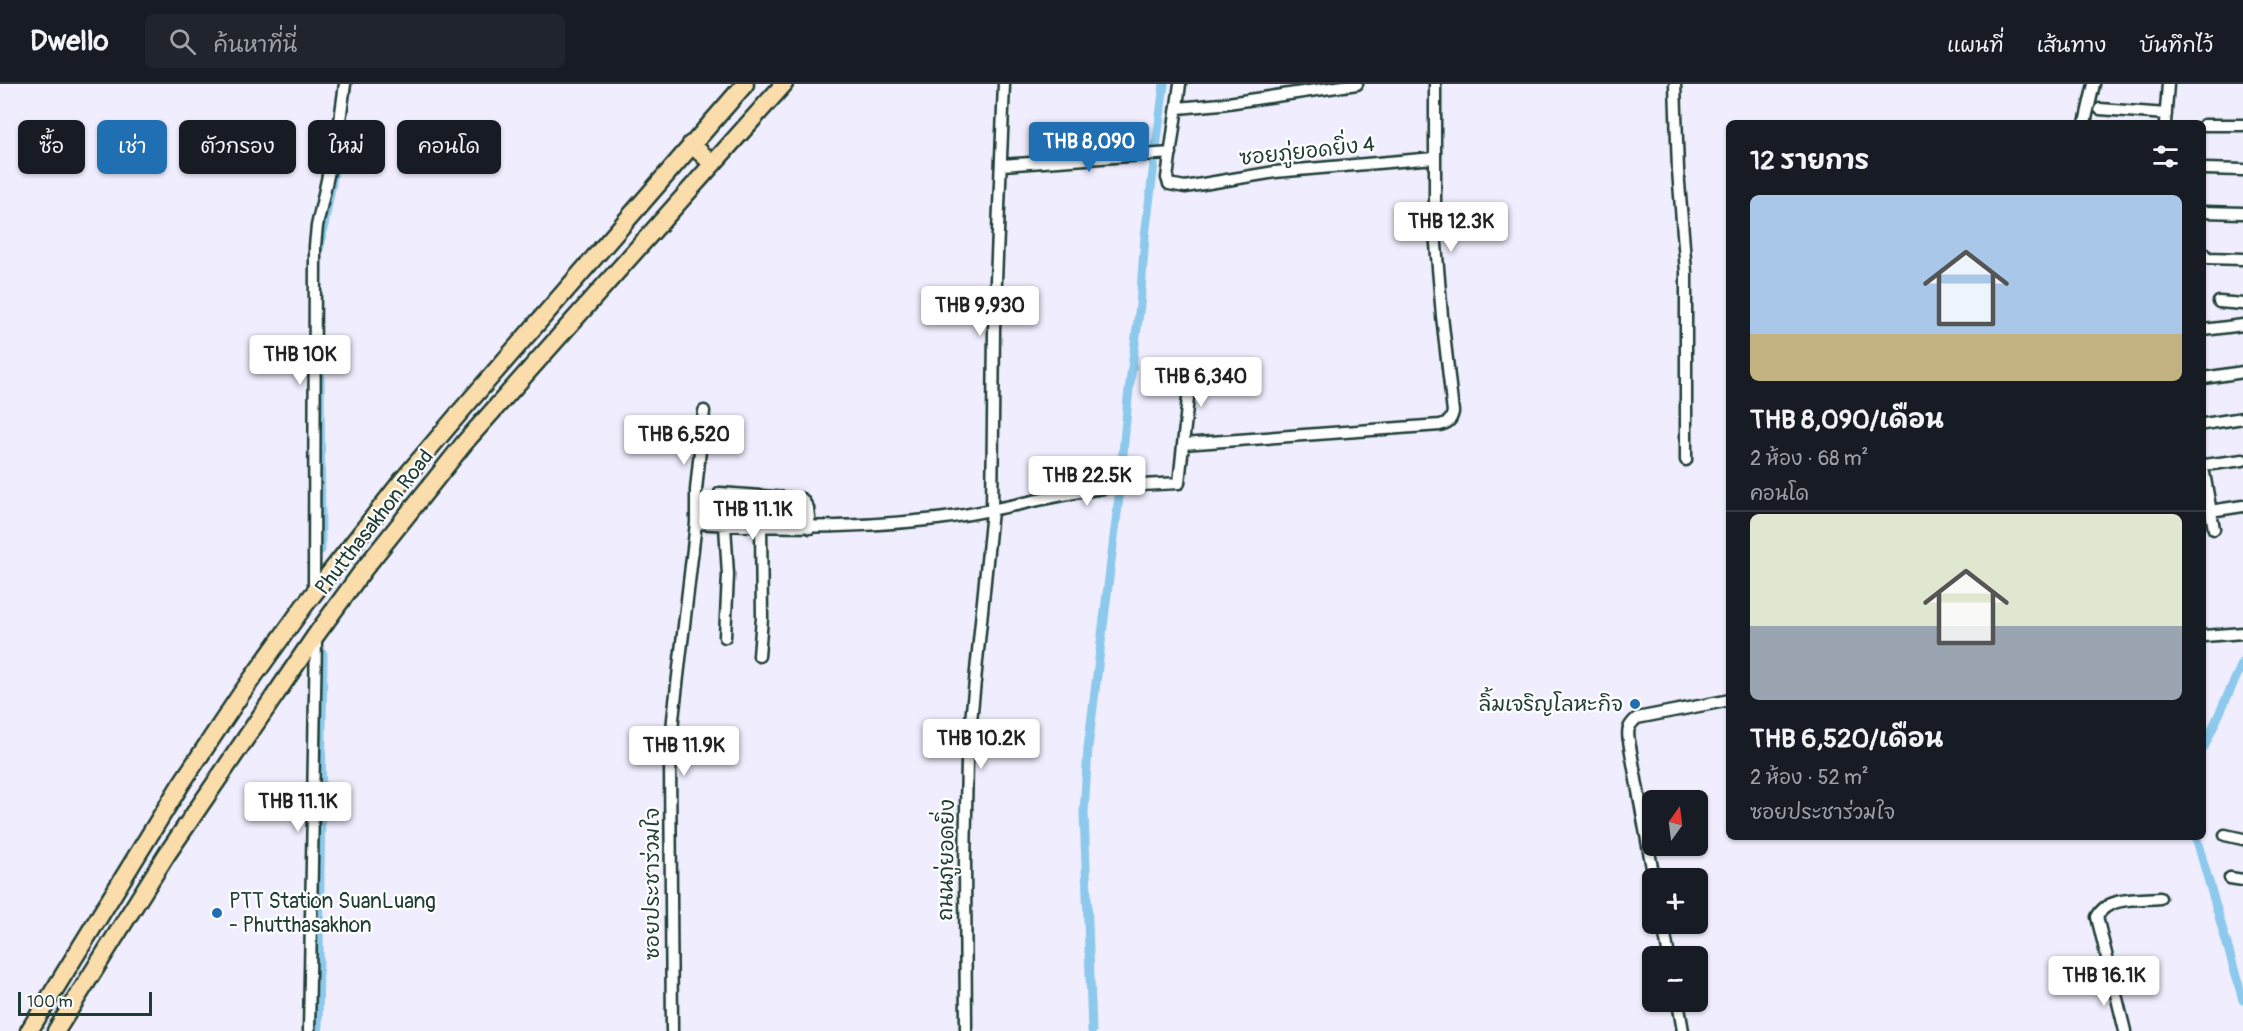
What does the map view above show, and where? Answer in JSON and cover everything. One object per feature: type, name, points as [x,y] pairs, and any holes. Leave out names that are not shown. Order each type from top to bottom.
[{"type":"main road","name":"Phutthasakhon Road","points":[[28,1031],[181,784],[241,694],[314,594],[401,482],[745,84]]},
{"type":"main road","name":"Phutthasakhon Road","points":[[56,1031],[166,854],[316,635],[384,544],[466,441],[783,84]]},
{"type":"main road","points":[[691,144],[713,164]]},
{"type":"street","points":[[314,594],[315,246],[345,84]]},
{"type":"street","name":"ถนนภู่ยอดยิ่ง","points":[[966,1031],[967,761],[992,511],[994,330],[1004,84]]},
{"type":"street","points":[[1002,165],[1171,153],[1180,84]]},
{"type":"street","points":[[1178,108],[1357,84]]},
{"type":"street","points":[[1184,444],[1440,425],[1447,424],[1452,419],[1435,232],[1435,84]]},
{"type":"street","points":[[1675,84],[1678,170],[1686,273],[1686,460]]},
{"type":"street","points":[[2086,120],[2094,84]]},
{"type":"street","points":[[2100,109],[2166,118],[2168,84]]},
{"type":"street","points":[[2206,125],[2243,125]]},
{"type":"street","name":"ซอยภู่ยอดยิ่ง 4","points":[[1171,153],[1167,178],[1169,184],[1185,187],[1275,172],[1434,158]]},
{"type":"street","points":[[2206,169],[2243,170]]},
{"type":"street","points":[[2206,212],[2243,213]]},
{"type":"street","points":[[2206,256],[2243,259]]},
{"type":"street","points":[[2218,302],[2243,304]]},
{"type":"street","points":[[2206,330],[2243,325]]},
{"type":"street","points":[[696,523],[761,528],[810,528],[937,519],[992,511],[1111,487],[1179,483],[1191,369]]},
{"type":"street","points":[[2206,378],[2243,372]]},
{"type":"street","name":"ซอยประชาร่วมใจ","points":[[672,1031],[670,762],[696,523],[696,490],[704,411]]},
{"type":"street","points":[[2206,424],[2243,418]]},
{"type":"street","points":[[2206,465],[2243,460]]},
{"type":"street","points":[[2206,486],[2214,529]]},
{"type":"street","points":[[720,493],[802,499],[808,508],[810,528]]},
{"type":"street","points":[[2210,511],[2243,506]]},
{"type":"street","points":[[725,525],[728,574],[726,637]]},
{"type":"street","points":[[759,656],[762,618],[761,528]]},
{"type":"street","points":[[2206,636],[2243,633]]},
{"type":"street","points":[[309,1031],[316,635]]},
{"type":"street","points":[[1652,868],[1628,731],[1630,724],[1637,718],[1726,701]]},
{"type":"street","points":[[2225,835],[2243,839]]},
{"type":"street","points":[[2230,878],[2243,880]]},
{"type":"street","points":[[2125,1031],[2097,917],[2101,909],[2109,904],[2119,901],[2160,898]]},
{"type":"street","points":[[1680,1012],[1683,1031]]},
{"type":"waterway","points":[[1092,1031],[1084,813],[1088,748],[1119,497],[1128,398],[1140,305],[1145,236],[1164,84]]},
{"type":"waterway","points":[[320,247],[334,174]]},
{"type":"waterway","points":[[320,363],[321,550]]},
{"type":"waterway","points":[[318,1031],[323,654]]},
{"type":"waterway","points":[[2206,743],[2243,662]]},
{"type":"waterway","points":[[2197,840],[2243,1000]]},
{"type":"place","name":"ลิ้มเจริญโลหะกิจ","points":[[1635,704]]},
{"type":"place","name":"PTT Station SuanLuang - Phutthasakhon","points":[[217,913]]}]
